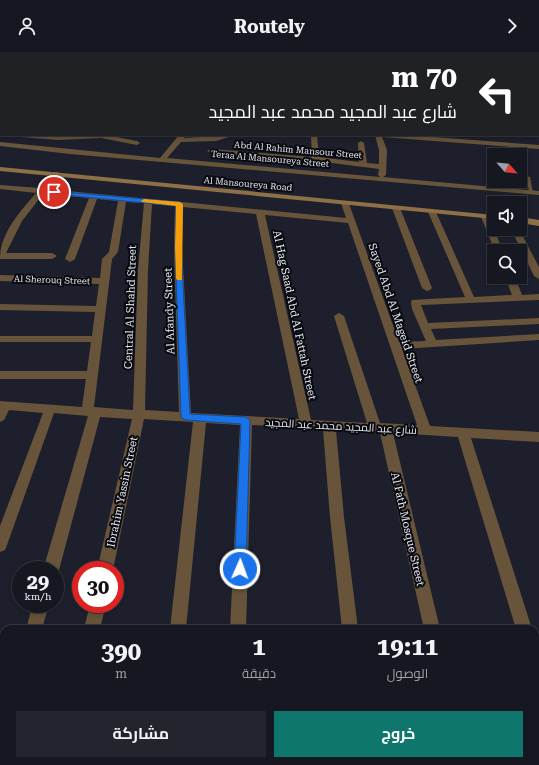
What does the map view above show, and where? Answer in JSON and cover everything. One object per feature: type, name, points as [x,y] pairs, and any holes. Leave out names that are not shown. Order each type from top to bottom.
[{"type":"main road","name":"Al Mansoureya Road","points":[[0,164],[344,203],[487,217]]},
{"type":"main road","name":"Al Mansoureya Road","points":[[0,169],[487,211]]},
{"type":"main road","points":[[527,216],[539,217]]},
{"type":"main road","points":[[527,221],[539,222]]},
{"type":"street","points":[[44,136],[58,138],[85,136],[139,138]]},
{"type":"street","points":[[70,152],[85,136]]},
{"type":"street","points":[[314,136],[316,159]]},
{"type":"street","points":[[378,136],[383,150],[382,179]]},
{"type":"street","points":[[389,136],[497,146],[539,147]]},
{"type":"street","points":[[162,144],[180,140],[216,137]]},
{"type":"street","points":[[126,156],[139,138]]},
{"type":"street","points":[[162,160],[180,140]]},
{"type":"street","points":[[361,143],[363,164]]},
{"type":"street","name":"Teraa Al Mansoureya Street","points":[[0,144],[70,152],[535,193]]},
{"type":"street","name":"Abd Al Rahim Mansour Street","points":[[211,151],[316,159],[383,167]]},
{"type":"street","points":[[52,256],[0,256],[4,237],[55,174]]},
{"type":"street","points":[[0,187],[351,221]]},
{"type":"street","points":[[70,259],[94,196]]},
{"type":"street","points":[[53,561],[91,412],[92,375],[107,259],[113,252],[122,199]]},
{"type":"street","name":"Central Al Shahd Street","points":[[139,414],[142,270],[148,201]]},
{"type":"street","name":"Sayed Abd Al Mageid Street","points":[[344,203],[425,430]]},
{"type":"street","name":"Al Afandy Street","points":[[178,625],[192,417],[178,247],[180,204]]},
{"type":"street","points":[[396,208],[426,288]]},
{"type":"street","name":"Al Hag Saad Abd Al Fattah Street","points":[[260,212],[306,424]]},
{"type":"street","points":[[432,212],[471,300]]},
{"type":"street","points":[[519,236],[539,276]]},
{"type":"street","name":"Al Sherouq Street","points":[[0,278],[104,281]]},
{"type":"street","points":[[513,284],[518,298]]},
{"type":"street","points":[[432,343],[415,304],[416,302],[539,297]]},
{"type":"street","points":[[0,307],[100,309]]},
{"type":"street","name":"Al Fath Mosque Street","points":[[339,316],[380,428],[431,625]]},
{"type":"street","points":[[424,326],[539,321]]},
{"type":"street","points":[[395,346],[539,337]]},
{"type":"street","points":[[0,339],[96,339]]},
{"type":"street","points":[[0,375],[92,375]]},
{"type":"street","points":[[0,417],[3,406]]},
{"type":"street","name":"شارع عبد المجيد محمد عبد المجيد","points":[[3,406],[539,437]]},
{"type":"street","points":[[0,545],[50,409]]},
{"type":"street","name":"Ibrahim Yassin Street","points":[[107,561],[139,414]]},
{"type":"street","points":[[238,625],[246,420]]},
{"type":"street","points":[[329,425],[337,517],[350,625]]},
{"type":"street","points":[[463,432],[523,625]]},
{"type":"street","points":[[35,625],[38,613]]},
{"type":"street","points":[[93,625],[96,613]]},
{"type":"lane","points":[[528,177],[535,193]]},
{"type":"slow traffic","points":[[144,201],[180,204],[178,226],[179,278]]},
{"type":"route","points":[[54,192],[180,204],[178,247],[185,417],[246,420],[240,569]]}]
